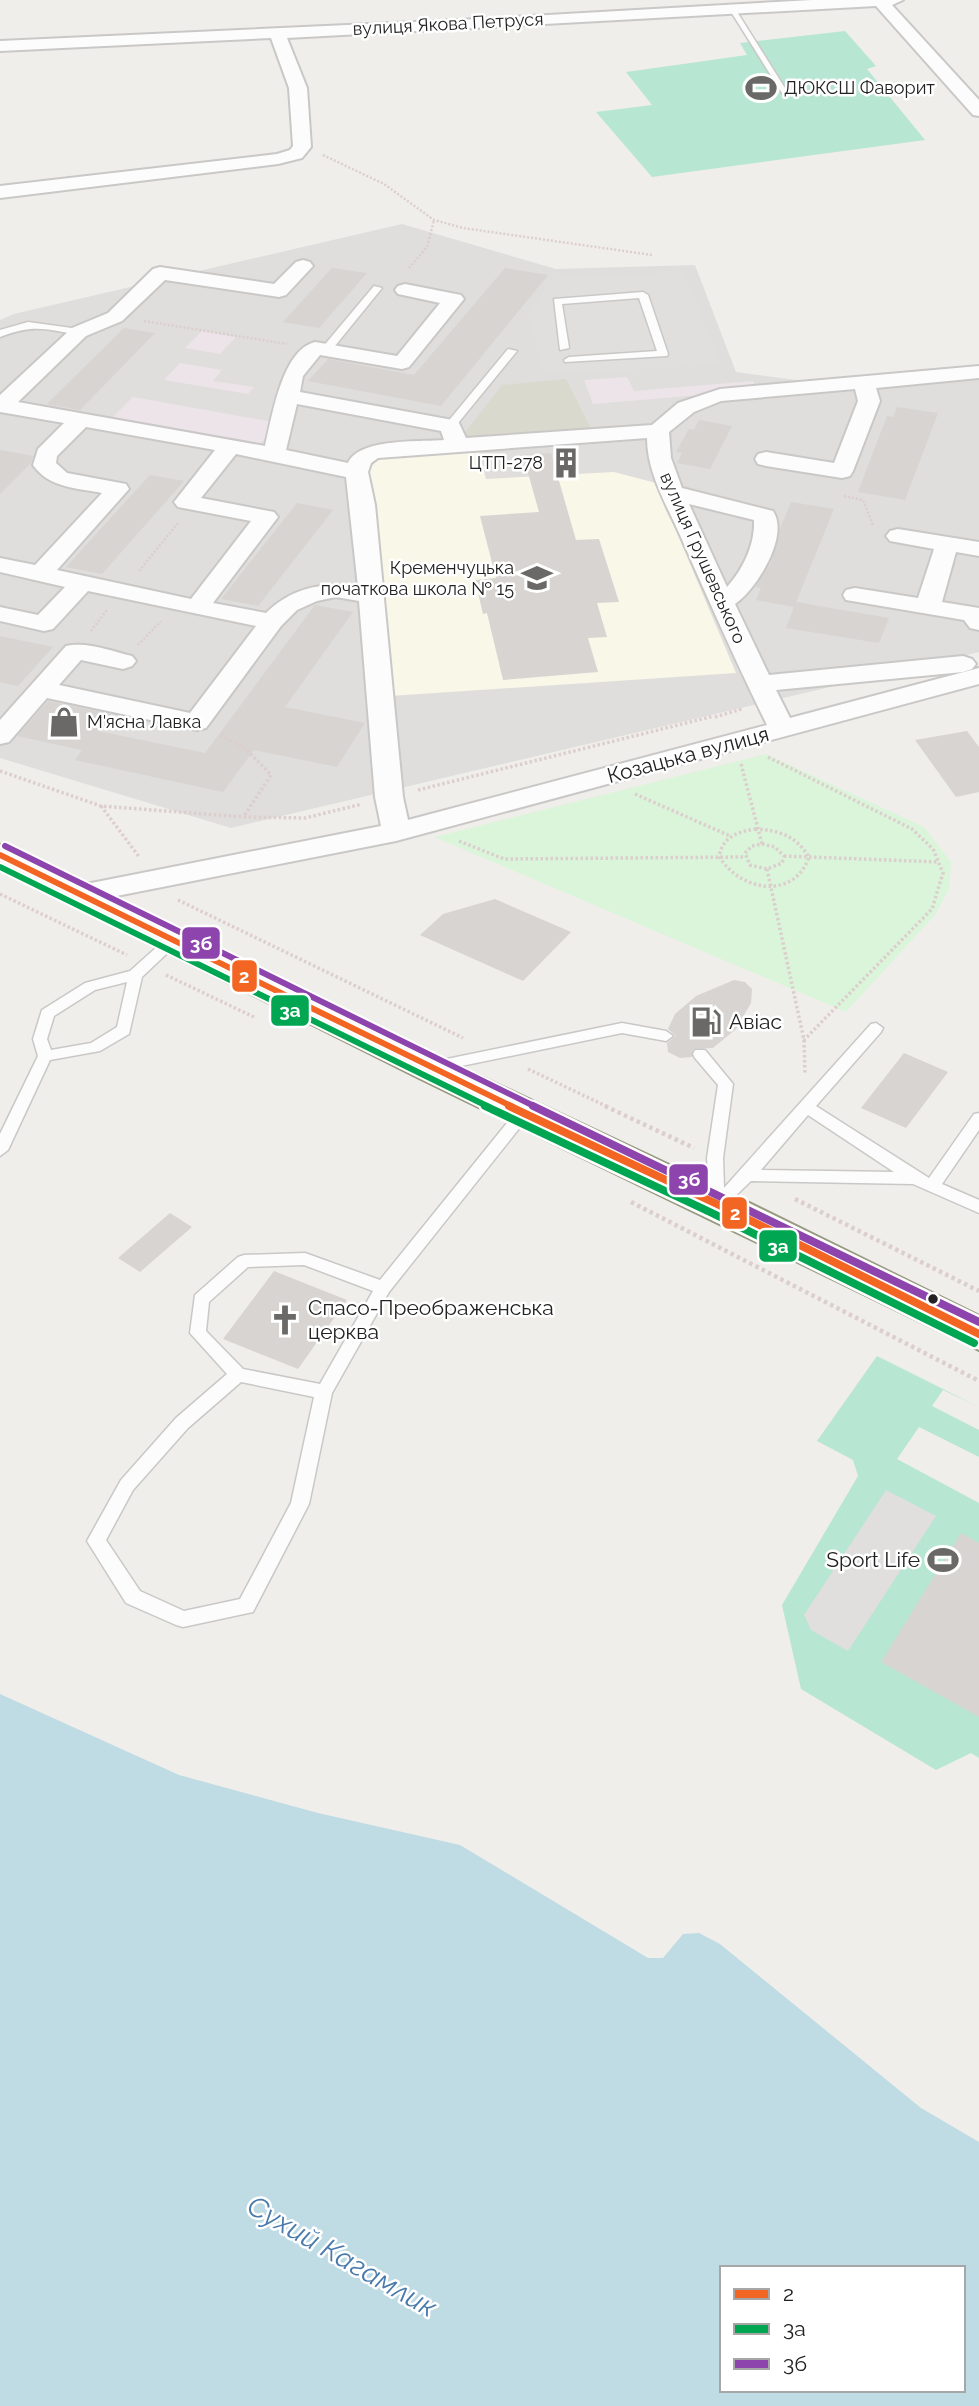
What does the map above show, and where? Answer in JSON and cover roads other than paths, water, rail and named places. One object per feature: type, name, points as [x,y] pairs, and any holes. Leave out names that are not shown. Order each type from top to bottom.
[{"type":"street","name":"вулиця Якова Петруся","points":[[0,46],[479,24],[708,5],[732,9],[895,0]]},
{"type":"street","points":[[880,1],[979,111]]},
{"type":"street","points":[[0,192],[278,159],[296,154],[302,147],[298,88],[277,32]]},
{"type":"street","points":[[1,405],[79,332],[115,317],[160,273],[279,290],[303,267]]},
{"type":"street","points":[[274,454],[293,375],[320,349],[402,363],[454,299],[405,290]]},
{"type":"street","points":[[396,832],[389,797],[363,505],[357,472],[360,460],[372,452],[454,435],[658,430],[675,413],[693,402],[720,395],[979,372]]},
{"type":"street","points":[[832,494],[869,401],[863,382]]},
{"type":"street","points":[[288,396],[454,435]]},
{"type":"street","points":[[1,405],[274,454],[357,472]]},
{"type":"street","points":[[40,573],[118,489],[60,478],[44,466],[46,454],[81,419]]},
{"type":"street","name":"вулиця Грушевського","points":[[658,430],[656,450],[721,602],[783,730]]},
{"type":"street","points":[[187,606],[267,517],[186,502],[230,446]]},
{"type":"street","points":[[766,460],[842,471]]},
{"type":"street","points":[[674,493],[765,516],[768,529],[755,562],[739,589],[721,602]]},
{"type":"street","points":[[898,536],[979,549]]},
{"type":"street","points":[[928,606],[947,544]]},
{"type":"street","points":[[0,565],[187,606],[272,621]]},
{"type":"street","points":[[0,614],[44,624],[83,582]]},
{"type":"street","points":[[41,689],[197,722],[272,621],[288,605],[310,595],[336,590],[370,596]]},
{"type":"street","points":[[855,595],[972,614],[979,623]]},
{"type":"street","points":[[2,730],[75,651],[122,661],[87,699]]},
{"type":"street","points":[[760,684],[979,663]]},
{"type":"street","name":"Козацька вулиця","points":[[81,894],[396,832],[738,749],[783,730],[979,676]]},
{"type":"street","points":[[0,855],[430,1068],[717,1204],[979,1334]]},
{"type":"lane","points":[[732,9],[785,91]]},
{"type":"lane","points":[[320,349],[377,288]]},
{"type":"lane","points":[[564,348],[557,300],[643,295],[663,354],[569,360]]},
{"type":"lane","points":[[2,332],[26,325],[79,332]]},
{"type":"lane","points":[[454,435],[512,351]]},
{"type":"lane","points":[[0,1150],[45,1056],[40,1039],[47,1013],[90,986],[135,975],[173,940]]},
{"type":"lane","points":[[45,1056],[95,1047],[124,1030],[135,975]]},
{"type":"lane","points":[[430,1068],[622,1028],[666,1036]]},
{"type":"lane","points":[[717,1204],[747,1175],[876,1028]]},
{"type":"lane","points":[[700,1054],[726,1084],[715,1158],[717,1204]]},
{"type":"lane","points":[[805,1106],[915,1178],[979,1207]]},
{"type":"lane","points":[[238,1375],[181,1423],[127,1485],[96,1541],[133,1597],[183,1619],[246,1606],[300,1504],[324,1392],[383,1288],[524,1112]]},
{"type":"lane","points":[[932,1186],[979,1118]]},
{"type":"lane","points":[[747,1175],[915,1178]]},
{"type":"lane","points":[[324,1392],[238,1375],[198,1334],[201,1299],[244,1261],[305,1258],[383,1288]]},
{"type":"water","name":"Сухий Кагамлик","points":[[0,1694],[179,1775],[318,1813],[460,1845],[648,1958],[663,1958],[683,1934],[699,1933],[720,1944],[921,2108],[979,2142],[979,2406],[0,2406]]},
{"type":"place","name":"ДЮКСШ Фаворит","points":[[761,88]]},
{"type":"place","name":"ЦТП-278","points":[[566,463]]},
{"type":"place","name":"Кременчуцька початкова школа № 15","points":[[537,578]]},
{"type":"place","name":"М'ясна Лавка","points":[[64,722]]},
{"type":"place","name":"Авіас","points":[[706,1022]]},
{"type":"place","name":"Спасо-Преображенська церква","points":[[285,1320]]},
{"type":"place","name":"Sport Life","points":[[943,1560]]}]
